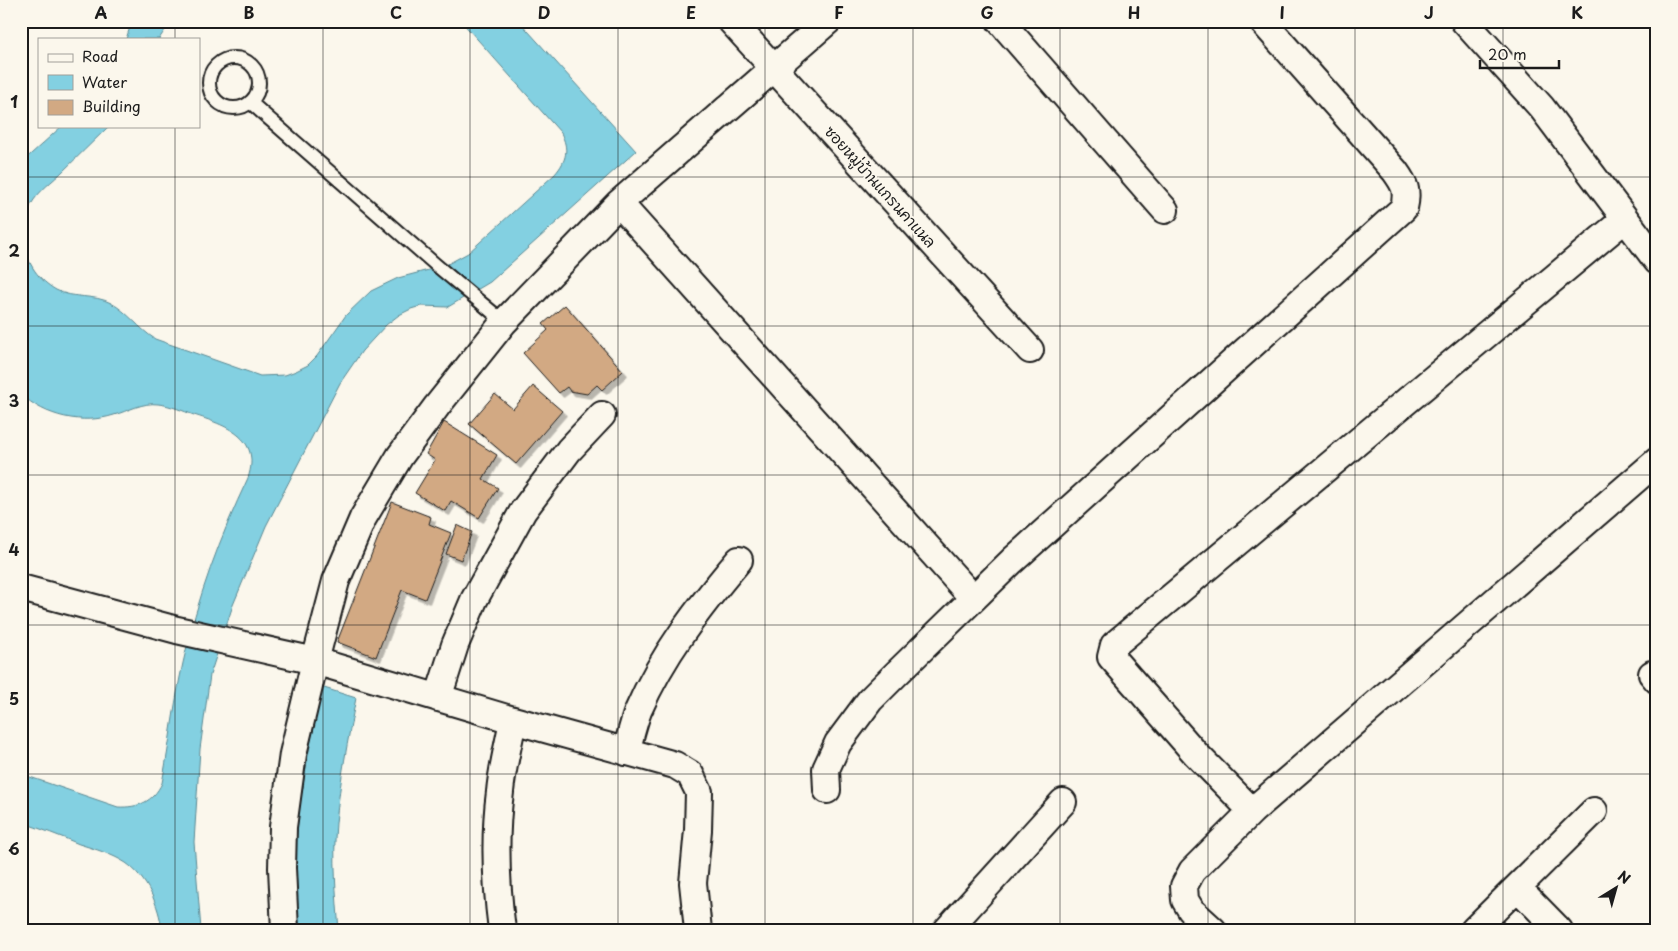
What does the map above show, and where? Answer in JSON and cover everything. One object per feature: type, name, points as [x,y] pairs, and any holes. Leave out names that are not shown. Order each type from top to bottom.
[{"type":"street","name":"ซอยหมู่บ้านแกรนคาแนล","points":[[731,21],[1030,350]]},
{"type":"street","points":[[285,930],[282,868],[283,827],[293,754],[315,661],[336,581],[364,518],[400,456],[469,364],[504,322],[619,203],[828,21]]},
{"type":"street","points":[[1000,21],[1165,210]]},
{"type":"street","points":[[827,790],[826,768],[838,743],[870,700],[973,598],[1404,208],[1406,196],[1404,183],[1395,171],[1262,21]]},
{"type":"street","points":[[1464,21],[1542,108],[1657,261]]},
{"type":"street","points":[[619,203],[973,598]]},
{"type":"street","points":[[1252,811],[1196,754],[1111,657],[1114,645],[1625,219]]},
{"type":"street","points":[[438,698],[456,644],[474,600],[523,511],[569,450],[602,415]]},
{"type":"street","points":[[1212,930],[1191,910],[1185,900],[1184,886],[1192,872],[1252,811],[1657,461]]},
{"type":"street","points":[[626,752],[638,712],[657,673],[693,618],[739,560]]},
{"type":"street","points":[[21,588],[177,630],[315,661],[513,720],[675,765],[690,774],[699,792],[698,830],[693,883],[698,930]]},
{"type":"street","points":[[502,930],[496,889],[496,840],[500,790],[513,720]]},
{"type":"street","points":[[946,930],[1063,802]]},
{"type":"street","points":[[1474,930],[1594,811]]},
{"type":"street","points":[[1518,888],[1559,930]]},
{"type":"lane","points":[[227,58],[238,58],[249,62],[256,71],[259,82],[257,93],[250,102],[241,108],[229,108],[219,103],[211,95],[208,84],[210,73],[217,64],[227,58]]},
{"type":"lane","points":[[250,102],[504,322]]},
{"type":"water","points":[[132,21],[171,21],[160,38],[126,38]]},
{"type":"water","points":[[461,21],[519,21],[636,151],[490,282],[448,307],[421,306],[399,315],[386,325],[362,351],[340,383],[266,526],[233,605],[210,675],[200,749],[194,842],[201,930],[162,930],[158,911],[151,893],[140,876],[126,863],[103,852],[21,822],[21,774],[118,807],[138,805],[149,799],[158,790],[162,783],[177,693],[195,615],[210,569],[248,478],[251,464],[250,452],[238,435],[228,429],[217,423],[167,406],[147,404],[102,418],[77,419],[65,417],[41,408],[21,394],[21,163],[60,128],[107,128],[42,191],[31,205],[26,219],[24,236],[28,259],[35,271],[50,286],[63,293],[98,298],[111,303],[155,339],[260,376],[285,375],[308,365],[317,356],[346,315],[371,291],[398,278],[444,266],[468,253],[555,174],[566,154],[561,133]]},
{"type":"water","points":[[321,687],[356,698],[342,776],[335,836],[339,930],[297,930],[294,869],[296,838],[304,777]]},
{"type":"building","points":[[565,305],[623,371],[602,390],[597,385],[587,394],[570,391],[567,387],[559,393],[523,353],[548,330],[543,324]]},
{"type":"building","points":[[533,386],[562,411],[516,464],[469,424],[495,394],[513,409]]},
{"type":"building","points":[[444,422],[497,455],[483,479],[498,488],[479,518],[451,501],[445,511],[415,493],[435,460],[426,454]]},
{"type":"building","points":[[392,502],[431,517],[429,524],[451,533],[425,599],[402,590],[376,657],[337,642]]},
{"type":"building","points":[[457,525],[472,532],[461,560],[446,554]]}]
